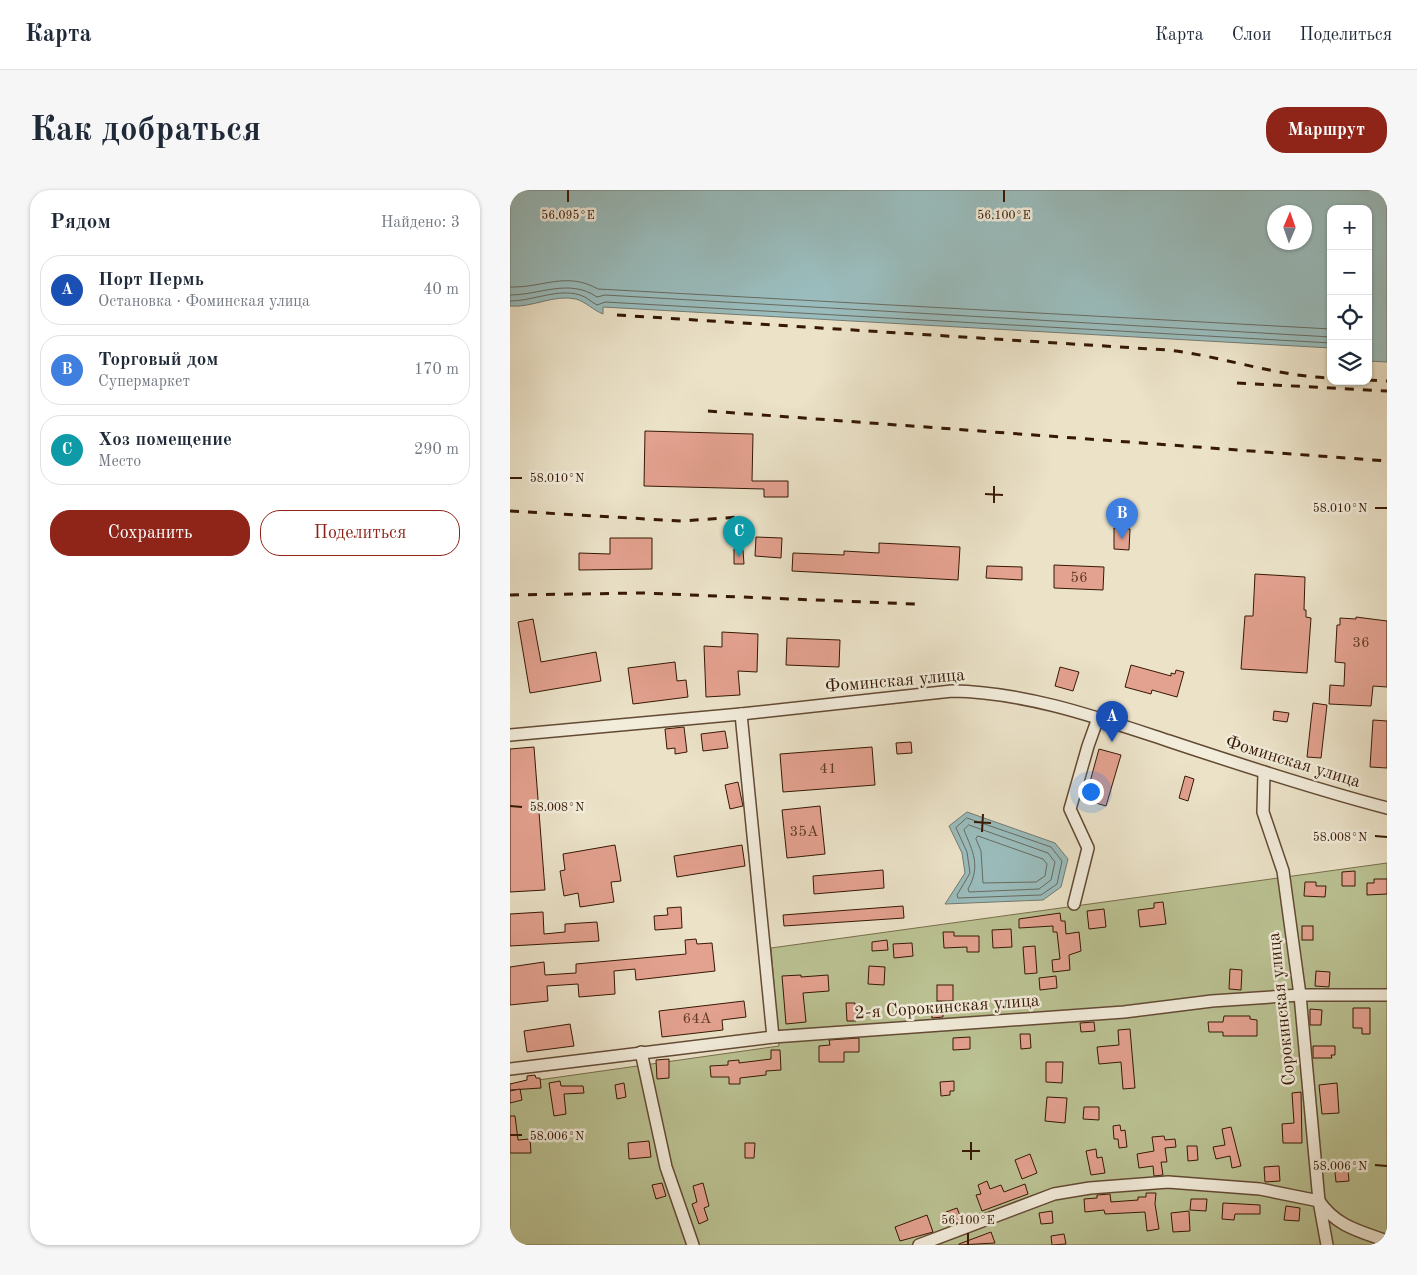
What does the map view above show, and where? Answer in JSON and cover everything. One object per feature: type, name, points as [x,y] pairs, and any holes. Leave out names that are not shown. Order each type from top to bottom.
[{"type":"street","name":"Фоминская улица","points":[[510,735],[741,714],[952,691],[1002,695],[1098,718],[1264,772],[1387,808]]},
{"type":"street","points":[[741,714],[773,1037]]},
{"type":"street","points":[[1074,904],[1088,848],[1070,809],[1098,718]]},
{"type":"street","name":"Сорокинская улица","points":[[1264,772],[1263,812],[1283,871],[1300,995],[1319,1201],[1327,1245]]},
{"type":"street","name":"2-я Сорокинская улица","points":[[510,1069],[773,1037],[1124,1012],[1212,1001],[1300,995],[1387,995]]},
{"type":"street","points":[[641,1052],[666,1167],[693,1245]]},
{"type":"street","points":[[918,1245],[1054,1194],[1090,1188],[1168,1182],[1260,1189],[1319,1201],[1328,1215],[1342,1224],[1387,1241]]},
{"type":"green space","points":[[1387,863],[1387,1245],[510,1245],[510,1084],[779,1046],[771,948]]},
{"type":"water","points":[[510,190],[1387,190],[1387,362],[1372,361],[1372,205],[1327,205],[1327,348],[603,307],[603,314],[580,300],[568,298],[510,306]]},
{"type":"water","points":[[967,812],[1055,843],[1068,859],[1061,887],[1043,900],[945,904],[965,873],[962,853],[949,826]]},
{"type":"building","points":[[645,431],[753,434],[752,481],[788,481],[788,497],[764,497],[764,489],[644,486]]},
{"type":"building","points":[[1114,528],[1130,529],[1129,550],[1114,549]]},
{"type":"building","points":[[756,537],[782,538],[781,558],[755,556]]},
{"type":"building","points":[[610,538],[652,538],[652,569],[579,570],[579,553],[610,554]]},
{"type":"building","points":[[879,543],[960,547],[958,580],[792,571],[793,553],[844,555],[844,551],[879,553]]},
{"type":"building","points":[[734,549],[743,550],[744,564],[734,564]]},
{"type":"building","points":[[1054,565],[1104,567],[1103,590],[1054,588]]},
{"type":"building","points":[[987,566],[1022,567],[1022,580],[986,578]]},
{"type":"building","points":[[1255,574],[1305,577],[1304,610],[1306,610],[1306,617],[1311,618],[1307,673],[1241,669],[1245,616],[1253,616]]},
{"type":"building","points":[[1356,617],[1387,621],[1387,687],[1373,686],[1371,706],[1329,704],[1330,685],[1344,686],[1345,663],[1335,662],[1337,625],[1340,625],[1340,618],[1356,619]]},
{"type":"building","points":[[533,619],[541,662],[596,652],[601,681],[530,693],[518,622]]},
{"type":"building","points":[[722,632],[758,634],[757,672],[738,671],[740,695],[706,697],[704,646],[722,647]]},
{"type":"building","points":[[787,638],[840,640],[839,667],[786,665]]},
{"type":"building","points":[[675,662],[677,681],[686,680],[688,697],[633,704],[628,668]]},
{"type":"building","points":[[1131,665],[1171,676],[1171,673],[1175,674],[1176,670],[1184,672],[1177,697],[1152,690],[1151,694],[1125,687]]},
{"type":"building","points":[[1060,667],[1079,672],[1073,691],[1055,686]]},
{"type":"building","points":[[1313,703],[1327,705],[1321,758],[1307,757]]},
{"type":"building","points":[[1274,711],[1289,713],[1287,722],[1273,720]]},
{"type":"building","points":[[1373,720],[1387,721],[1387,768],[1370,767]]},
{"type":"building","points":[[684,727],[687,752],[675,754],[675,748],[667,749],[665,729]]},
{"type":"building","points":[[725,731],[728,748],[703,751],[701,734]]},
{"type":"building","points":[[911,742],[912,753],[897,754],[896,743]]},
{"type":"building","points":[[534,747],[545,890],[510,892],[510,749]]},
{"type":"building","points":[[872,747],[875,785],[783,792],[780,754]]},
{"type":"building","points":[[1099,749],[1121,755],[1106,806],[1085,800]]},
{"type":"building","points":[[1185,776],[1194,779],[1188,801],[1179,798]]},
{"type":"building","points":[[738,782],[743,806],[730,809],[725,785]]},
{"type":"building","points":[[820,806],[825,854],[787,858],[782,810]]},
{"type":"building","points":[[615,845],[621,881],[611,882],[614,902],[580,907],[578,893],[564,896],[560,871],[565,870],[563,854]]},
{"type":"building","points":[[742,845],[745,866],[677,877],[674,856]]},
{"type":"building","points":[[883,870],[884,888],[814,894],[813,876]]},
{"type":"building","points":[[1355,871],[1355,886],[1342,886],[1342,872]]},
{"type":"building","points":[[1374,879],[1387,879],[1387,894],[1367,895],[1367,883],[1374,883]]},
{"type":"building","points":[[1305,882],[1316,882],[1316,886],[1326,886],[1325,897],[1304,896]]},
{"type":"building","points":[[1163,902],[1166,924],[1140,927],[1138,910],[1154,908],[1154,903]]},
{"type":"building","points":[[903,906],[904,918],[784,926],[783,915]]},
{"type":"building","points":[[681,907],[682,928],[655,930],[654,916],[668,915],[667,908]]},
{"type":"building","points":[[1104,909],[1106,927],[1089,929],[1087,911]]},
{"type":"building","points":[[543,912],[544,934],[565,932],[565,924],[597,922],[599,941],[510,946],[510,914]]},
{"type":"building","points":[[1060,913],[1061,921],[1065,921],[1066,934],[1079,932],[1081,951],[1069,955],[1070,970],[1053,972],[1052,960],[1060,959],[1057,932],[1053,932],[1053,926],[1019,928],[1019,919]]},
{"type":"building","points":[[1302,926],[1313,926],[1313,940],[1302,940]]},
{"type":"building","points":[[1011,929],[1012,947],[993,948],[992,930]]},
{"type":"building","points":[[943,932],[954,932],[954,936],[979,936],[979,952],[967,952],[967,947],[944,948]]},
{"type":"building","points":[[696,939],[697,944],[712,943],[715,971],[636,980],[635,969],[614,971],[615,994],[579,997],[578,984],[547,986],[548,1001],[510,1005],[510,967],[544,962],[545,975],[576,973],[576,964],[686,954],[685,940]]},
{"type":"building","points":[[887,940],[888,950],[872,951],[872,942]]},
{"type":"building","points":[[912,943],[913,956],[894,958],[893,944]]},
{"type":"building","points":[[1035,946],[1037,973],[1025,974],[1023,947]]},
{"type":"building","points":[[869,966],[885,967],[884,985],[868,984]]},
{"type":"building","points":[[1230,969],[1242,970],[1241,990],[1229,989]]},
{"type":"building","points":[[1316,971],[1330,972],[1329,987],[1315,986]]},
{"type":"building","points":[[801,975],[801,977],[828,975],[829,991],[803,993],[806,1022],[786,1024],[782,976]]},
{"type":"building","points":[[1056,976],[1057,988],[1040,990],[1039,978]]},
{"type":"building","points":[[937,985],[953,985],[953,1001],[937,1001]]},
{"type":"building","points":[[744,1001],[746,1017],[722,1020],[723,1030],[662,1037],[659,1011]]},
{"type":"building","points":[[846,1003],[855,1003],[856,1021],[847,1021]]},
{"type":"building","points":[[931,1004],[943,1004],[943,1017],[932,1018]]},
{"type":"building","points":[[1353,1008],[1370,1008],[1370,1034],[1362,1034],[1362,1028],[1353,1028]]},
{"type":"building","points":[[1310,1009],[1322,1010],[1321,1025],[1310,1025]]},
{"type":"building","points":[[1224,1016],[1250,1016],[1250,1019],[1257,1020],[1257,1036],[1223,1036],[1223,1032],[1209,1032],[1208,1022],[1223,1022]]},
{"type":"building","points":[[1094,1022],[1095,1031],[1081,1032],[1080,1023]]},
{"type":"building","points":[[570,1024],[574,1046],[527,1052],[524,1031]]},
{"type":"building","points":[[1130,1029],[1135,1088],[1123,1089],[1121,1062],[1099,1064],[1097,1047],[1119,1045],[1118,1030]]},
{"type":"building","points":[[1020,1034],[1030,1034],[1031,1048],[1021,1049]]},
{"type":"building","points":[[970,1037],[970,1049],[953,1050],[953,1038]]},
{"type":"building","points":[[859,1038],[859,1052],[844,1052],[844,1062],[819,1062],[819,1046],[830,1045],[829,1040]]},
{"type":"building","points":[[1313,1046],[1335,1046],[1335,1055],[1331,1055],[1332,1058],[1313,1058]]},
{"type":"building","points":[[771,1050],[780,1050],[781,1070],[766,1071],[766,1075],[740,1078],[740,1084],[729,1084],[729,1077],[711,1077],[710,1066],[728,1065],[728,1061],[739,1060],[739,1063],[771,1059]]},
{"type":"building","points":[[669,1059],[669,1078],[657,1079],[656,1060]]},
{"type":"building","points":[[1046,1062],[1063,1062],[1062,1083],[1046,1082]]},
{"type":"building","points":[[535,1075],[536,1078],[540,1078],[541,1088],[510,1090],[510,1084],[527,1080],[527,1076]]},
{"type":"building","points":[[560,1081],[561,1086],[583,1086],[584,1093],[564,1094],[566,1114],[554,1116],[549,1083]]},
{"type":"building","points":[[954,1081],[954,1091],[950,1091],[950,1095],[941,1096],[940,1082]]},
{"type":"building","points":[[624,1083],[626,1097],[617,1099],[615,1085]]},
{"type":"building","points":[[1337,1083],[1339,1113],[1322,1114],[1319,1085]]},
{"type":"building","points":[[520,1089],[522,1100],[510,1103],[510,1091]]},
{"type":"building","points":[[1301,1092],[1302,1143],[1283,1143],[1282,1124],[1294,1123],[1292,1093]]},
{"type":"building","points":[[1047,1097],[1067,1098],[1065,1123],[1045,1121]]},
{"type":"building","points":[[1084,1107],[1099,1107],[1099,1120],[1083,1119]]},
{"type":"building","points":[[510,1116],[515,1116],[518,1140],[530,1139],[531,1153],[510,1153]]},
{"type":"building","points":[[1120,1125],[1121,1131],[1125,1130],[1127,1147],[1119,1148],[1118,1139],[1114,1139],[1113,1126]]},
{"type":"building","points":[[1231,1127],[1241,1166],[1232,1168],[1230,1156],[1216,1159],[1213,1147],[1225,1145],[1222,1129]]},
{"type":"building","points":[[1164,1136],[1165,1140],[1175,1139],[1176,1147],[1165,1148],[1167,1162],[1161,1162],[1163,1175],[1154,1176],[1153,1166],[1139,1168],[1137,1154],[1154,1151],[1152,1137]]},
{"type":"building","points":[[649,1141],[651,1157],[629,1159],[628,1143]]},
{"type":"building","points":[[745,1143],[755,1143],[754,1158],[745,1158]]},
{"type":"building","points":[[1187,1146],[1197,1146],[1198,1160],[1188,1161]]},
{"type":"building","points":[[1096,1149],[1097,1158],[1102,1157],[1105,1173],[1091,1175],[1086,1151]]},
{"type":"building","points":[[1030,1154],[1037,1173],[1022,1179],[1015,1160]]},
{"type":"building","points":[[1347,1161],[1349,1181],[1336,1182],[1334,1163]]},
{"type":"building","points":[[1279,1166],[1280,1181],[1265,1182],[1264,1167]]},
{"type":"building","points":[[987,1181],[990,1189],[1001,1185],[1004,1192],[1025,1184],[1028,1194],[982,1211],[976,1195],[981,1194],[978,1185]]},
{"type":"building","points":[[662,1183],[666,1196],[656,1199],[652,1185]]},
{"type":"building","points":[[703,1183],[709,1206],[704,1208],[708,1220],[699,1224],[692,1204],[697,1202],[693,1186]]},
{"type":"building","points":[[1146,1193],[1156,1193],[1155,1204],[1159,1229],[1147,1231],[1145,1212],[1105,1214],[1104,1210],[1085,1212],[1084,1199],[1110,1194],[1111,1202],[1138,1200],[1138,1197],[1146,1197]]},
{"type":"building","points":[[1191,1199],[1207,1199],[1206,1211],[1190,1210]]},
{"type":"building","points":[[1223,1203],[1260,1205],[1260,1214],[1235,1214],[1234,1220],[1222,1219]]},
{"type":"building","points":[[1286,1206],[1300,1208],[1299,1221],[1284,1220]]},
{"type":"building","points":[[957,1208],[962,1221],[951,1225],[946,1212]]},
{"type":"building","points":[[1052,1211],[1053,1223],[1041,1224],[1039,1213]]},
{"type":"building","points":[[1189,1211],[1190,1231],[1173,1232],[1171,1213]]},
{"type":"building","points":[[927,1215],[933,1232],[900,1241],[895,1227]]},
{"type":"building","points":[[991,1232],[995,1243],[959,1245],[959,1244]]},
{"type":"building","points":[[1064,1234],[1066,1244],[1052,1245],[1051,1236]]},
{"type":"railway","points":[[617,315],[1167,350],[1289,374],[1327,378]]},
{"type":"railway","points":[[1372,380],[1387,381]]},
{"type":"railway","points":[[1237,383],[1387,391]]},
{"type":"railway","points":[[708,411],[1387,461]]},
{"type":"railway","points":[[510,511],[681,521],[740,517]]},
{"type":"railway","points":[[510,595],[642,593],[915,604]]},
{"type":"place","name":"Торговый дом","points":[[1122,539]]},
{"type":"place","name":"Хоз помещение","points":[[739,557]]},
{"type":"place","name":"Порт Пермь","points":[[1112,742]]}]
